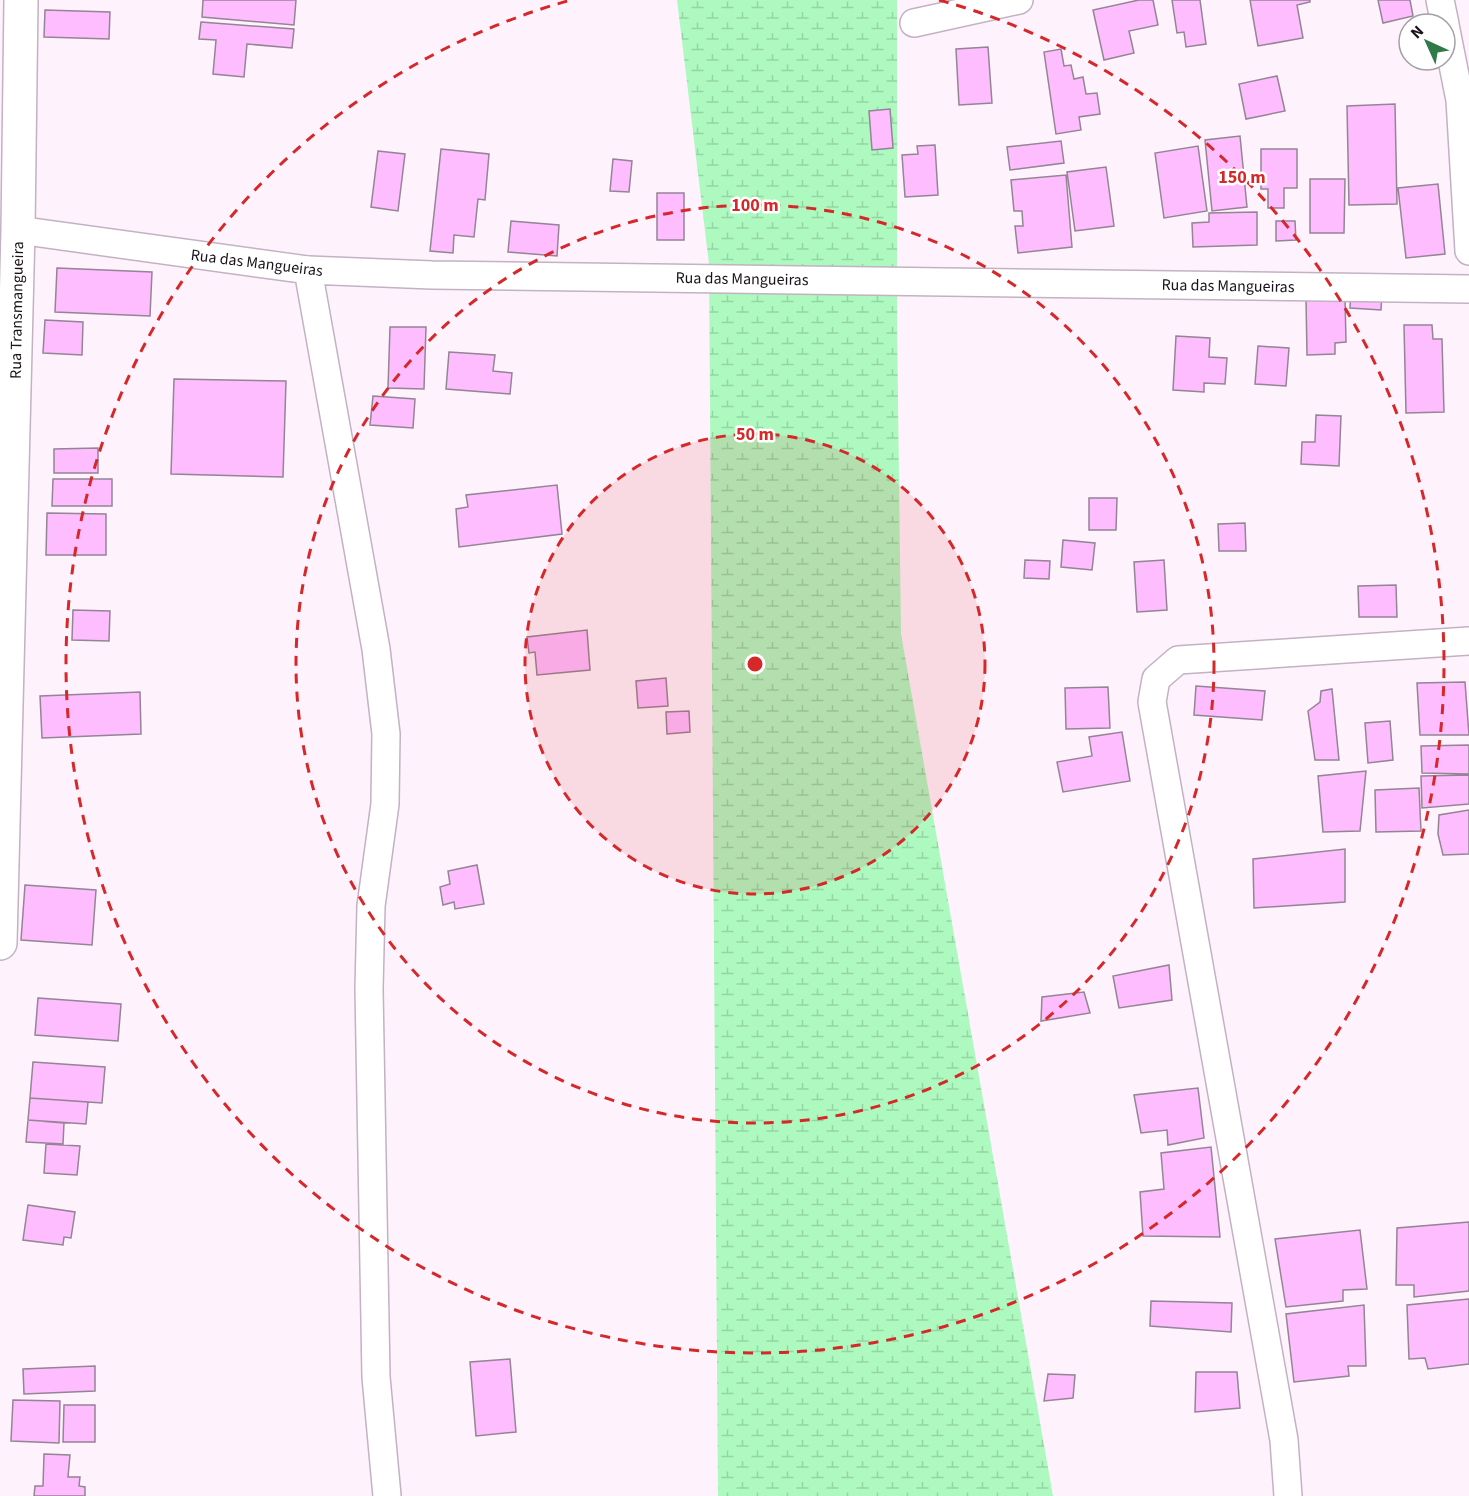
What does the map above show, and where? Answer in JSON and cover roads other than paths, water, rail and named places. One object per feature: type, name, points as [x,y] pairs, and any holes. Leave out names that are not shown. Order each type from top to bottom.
[{"type":"street","name":"Rua Transmangueira","points":[[0,943],[18,230],[10,153],[21,0]]},
{"type":"street","points":[[914,23],[1019,0]]},
{"type":"street","points":[[1454,72],[1460,100],[1469,251]]},
{"type":"street","name":"Rua das Mangueiras","points":[[18,230],[308,270],[432,275],[1469,289]]},
{"type":"street","points":[[308,270],[376,649],[386,734],[386,804],[371,906],[369,989],[376,1377],[387,1496]]},
{"type":"street","points":[[1288,1496],[1284,1440],[1152,702],[1156,679],[1178,660],[1469,641]]}]
